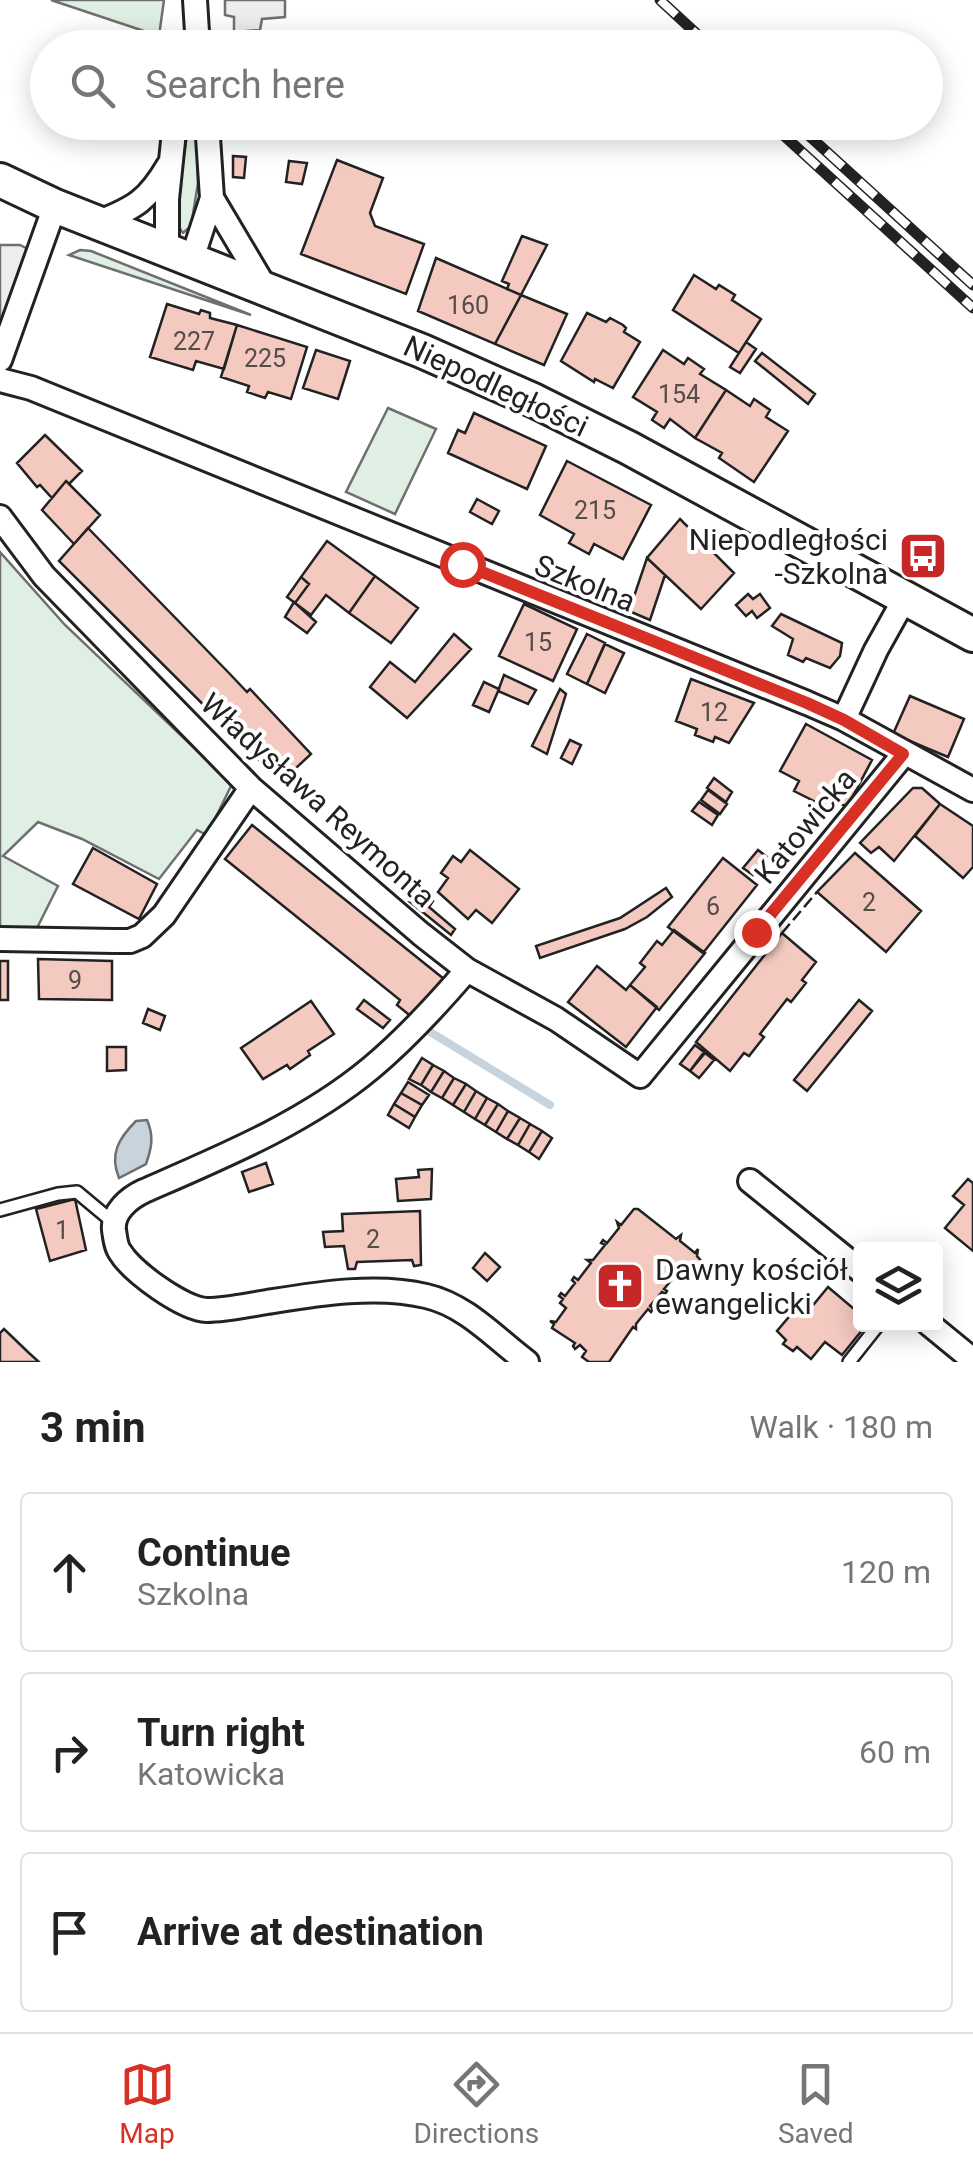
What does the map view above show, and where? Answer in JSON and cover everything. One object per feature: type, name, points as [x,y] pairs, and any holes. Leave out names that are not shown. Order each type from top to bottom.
[{"type":"main road","name":"Niepodległości","points":[[0,180],[55,206],[422,350],[534,402],[629,448],[973,635]]},
{"type":"street","points":[[195,0],[195,30]]},
{"type":"street","points":[[173,140],[170,163],[180,254]]},
{"type":"street","points":[[208,140],[212,198],[266,288]]},
{"type":"street","points":[[99,222],[134,208],[154,190],[170,163]]},
{"type":"street","points":[[180,254],[212,198]]},
{"type":"street","points":[[0,360],[55,206]]},
{"type":"street","name":"Szkolna","points":[[0,380],[31,388],[844,720],[973,790]]},
{"type":"street","name":"Władysława Reymonta","points":[[0,517],[44,576],[251,788],[467,970],[556,1019],[640,1076]]},
{"type":"street","points":[[844,720],[876,650],[906,598]]},
{"type":"street","name":"Katowicka","points":[[640,1076],[903,754]]},
{"type":"street","points":[[0,939],[130,941],[142,936],[164,915],[251,788]]},
{"type":"street","points":[[467,970],[414,1030],[368,1071],[276,1130],[176,1180],[140,1193],[118,1210],[113,1222],[118,1251],[138,1271],[172,1297],[203,1310],[373,1290],[427,1296],[463,1311],[527,1362]]},
{"type":"street","points":[[750,1181],[853,1264]]},
{"type":"street","points":[[939,1332],[973,1360]]},
{"type":"lane","points":[[0,1210],[77,1192],[113,1222]]},
{"type":"lane","points":[[848,1362],[872,1332]]},
{"type":"green space","points":[[51,0],[164,0],[160,30],[141,30]]},
{"type":"green space","points":[[186,140],[197,140],[198,183],[191,226],[183,233],[176,223]]},
{"type":"green space","points":[[91,251],[251,315],[69,255]]},
{"type":"green space","points":[[388,408],[436,429],[395,514],[346,492]]},
{"type":"green space","points":[[0,552],[65,625],[232,784],[207,835],[197,830],[159,879],[82,839],[38,822],[3,856],[58,886],[37,928],[0,928]]},
{"type":"shaded area","points":[[225,0],[285,0],[285,17],[262,19],[260,30],[234,30],[234,17],[225,15]]},
{"type":"shaded area","points":[[0,245],[20,245],[38,254],[0,359]]},
{"type":"shaded area","points":[[147,1120],[151,1142],[146,1164],[119,1178],[115,1161],[121,1140],[136,1121]]},
{"type":"building","points":[[233,156],[246,157],[244,178],[233,177]]},
{"type":"building","points":[[337,160],[383,178],[370,213],[375,226],[424,244],[406,294],[301,254]]},
{"type":"building","points":[[289,161],[307,163],[302,184],[286,182]]},
{"type":"building","points":[[522,236],[547,245],[521,295],[507,289],[509,284],[502,281]]},
{"type":"building","points":[[436,258],[521,295],[495,344],[418,311]]},
{"type":"building","points":[[694,275],[735,295],[732,300],[761,319],[739,353],[673,310]]},
{"type":"building","points":[[521,295],[567,314],[544,365],[495,344]]},
{"type":"building","points":[[167,304],[199,314],[201,310],[210,313],[210,318],[237,325],[224,369],[196,361],[193,370],[150,357]]},
{"type":"building","points":[[587,313],[623,325],[624,332],[640,342],[613,388],[595,379],[594,382],[561,361]]},
{"type":"building","points":[[237,325],[307,347],[291,399],[268,392],[265,398],[247,392],[249,386],[221,377]]},
{"type":"building","points":[[746,342],[756,349],[740,373],[730,367]]},
{"type":"building","points":[[316,350],[350,361],[338,399],[303,388]]},
{"type":"building","points":[[663,350],[684,364],[688,358],[704,369],[700,374],[726,390],[695,438],[670,419],[664,428],[652,420],[657,412],[633,397]]},
{"type":"building","points":[[762,353],[815,394],[808,404],[755,361]]},
{"type":"building","points":[[726,390],[750,406],[754,399],[770,410],[766,417],[788,431],[754,482],[719,458],[722,453],[695,438]]},
{"type":"building","points":[[474,413],[546,446],[527,489],[448,453],[458,430],[465,433]]},
{"type":"building","points":[[45,435],[82,471],[69,484],[66,481],[52,498],[17,463]]},
{"type":"building","points":[[567,461],[651,505],[623,559],[594,544],[589,554],[569,543],[574,534],[540,515]]},
{"type":"building","points":[[66,481],[100,515],[74,544],[42,510]]},
{"type":"building","points":[[477,499],[499,511],[492,524],[470,512]]},
{"type":"building","points":[[680,519],[734,573],[701,609],[647,558]]},
{"type":"building","points":[[88,528],[311,754],[281,782],[59,561]]},
{"type":"building","points":[[327,541],[375,576],[349,613],[326,595],[311,615],[295,603],[309,584],[301,577]]},
{"type":"building","points":[[647,558],[665,575],[650,620],[629,611]]},
{"type":"building","points":[[375,576],[418,608],[391,643],[349,613]]},
{"type":"building","points":[[301,577],[309,584],[295,603],[287,597]]},
{"type":"building","points":[[748,594],[753,599],[760,594],[770,608],[757,618],[752,611],[746,616],[736,605]]},
{"type":"building","points":[[294,602],[316,622],[307,633],[285,617]]},
{"type":"building","points":[[524,604],[577,629],[553,681],[499,656]]},
{"type":"building","points":[[781,614],[842,643],[840,656],[830,668],[788,655],[793,639],[772,626]]},
{"type":"building","points":[[454,634],[471,649],[407,718],[370,687],[390,662],[415,682]]},
{"type":"building","points":[[587,634],[605,643],[587,684],[567,674]]},
{"type":"building","points":[[605,644],[624,653],[605,693],[587,684]]},
{"type":"building","points":[[504,675],[536,690],[528,704],[498,691]]},
{"type":"building","points":[[691,679],[754,703],[729,743],[695,735],[697,729],[676,721]]},
{"type":"building","points":[[484,682],[499,689],[489,712],[473,705]]},
{"type":"building","points":[[560,689],[566,694],[547,754],[532,746]]},
{"type":"building","points":[[910,696],[964,719],[948,757],[893,734]]},
{"type":"building","points":[[806,724],[872,760],[847,807],[828,797],[824,806],[794,791],[799,781],[780,771]]},
{"type":"building","points":[[570,740],[581,745],[572,764],[561,758]]},
{"type":"building","points":[[714,778],[732,792],[726,802],[707,788]]},
{"type":"building","points":[[913,788],[922,788],[940,804],[894,861],[879,847],[871,853],[860,843]]},
{"type":"building","points":[[708,790],[727,804],[720,814],[701,800]]},
{"type":"building","points":[[699,802],[718,815],[712,825],[692,811]]},
{"type":"building","points":[[940,804],[973,826],[973,867],[963,878],[915,836]]},
{"type":"building","points":[[252,825],[444,979],[413,1018],[397,1005],[400,1000],[225,859]]},
{"type":"building","points":[[93,848],[157,884],[139,919],[73,884]]},
{"type":"building","points":[[470,850],[519,889],[492,923],[476,910],[468,919],[438,892],[448,878],[441,873],[453,856],[461,862]]},
{"type":"building","points":[[758,850],[767,857],[753,875],[743,868]]},
{"type":"building","points":[[855,853],[921,911],[886,952],[817,892]]},
{"type":"building","points":[[723,858],[757,885],[703,953],[668,927]]},
{"type":"building","points":[[666,888],[672,897],[647,917],[625,929],[540,958],[536,946],[620,918]]},
{"type":"building","points":[[418,889],[433,901],[429,907],[455,929],[451,935],[409,901]]},
{"type":"building","points":[[674,930],[705,953],[659,1010],[630,985],[645,967],[640,963],[657,941],[662,945]]},
{"type":"building","points":[[782,933],[816,962],[802,980],[806,983],[791,1002],[787,999],[760,1034],[764,1037],[730,1071],[696,1042]]},
{"type":"building","points":[[38,959],[112,961],[112,1000],[39,999]]},
{"type":"building","points":[[0,961],[8,961],[8,1000],[0,1000]]},
{"type":"building","points":[[597,966],[626,990],[630,985],[657,1007],[626,1047],[568,1002]]},
{"type":"building","points":[[364,1000],[390,1020],[383,1028],[357,1009]]},
{"type":"building","points":[[859,1000],[872,1011],[807,1091],[794,1080]]},
{"type":"building","points":[[311,1001],[334,1034],[290,1069],[287,1065],[263,1079],[241,1048]]},
{"type":"building","points":[[148,1009],[165,1016],[160,1030],[143,1023]]},
{"type":"building","points":[[695,1045],[704,1052],[690,1071],[680,1064]]},
{"type":"building","points":[[107,1047],[126,1047],[126,1070],[107,1071]]},
{"type":"building","points":[[705,1053],[714,1060],[699,1078],[690,1071]]},
{"type":"building","points":[[422,1058],[433,1065],[421,1085],[409,1079]]},
{"type":"building","points":[[433,1065],[444,1071],[431,1092],[421,1085]]},
{"type":"building","points":[[444,1071],[454,1078],[442,1098],[431,1092]]},
{"type":"building","points":[[454,1078],[466,1084],[453,1105],[442,1098]]},
{"type":"building","points":[[408,1082],[429,1095],[422,1105],[401,1093]]},
{"type":"building","points":[[466,1084],[476,1091],[464,1112],[453,1105]]},
{"type":"building","points":[[476,1091],[487,1098],[475,1119],[464,1112]]},
{"type":"building","points":[[401,1093],[422,1105],[415,1117],[394,1104]]},
{"type":"building","points":[[487,1098],[498,1104],[485,1125],[475,1119]]},
{"type":"building","points":[[394,1104],[415,1117],[409,1128],[388,1115]]},
{"type":"building","points":[[498,1104],[508,1111],[496,1132],[485,1125]]},
{"type":"building","points":[[508,1111],[520,1118],[507,1139],[496,1132]]},
{"type":"building","points":[[520,1118],[530,1124],[518,1145],[507,1139]]},
{"type":"building","points":[[530,1124],[542,1131],[529,1152],[518,1145]]},
{"type":"building","points":[[542,1131],[552,1138],[539,1159],[529,1152]]},
{"type":"building","points":[[266,1163],[273,1184],[249,1192],[242,1172]]},
{"type":"building","points":[[432,1169],[431,1199],[398,1201],[396,1179],[419,1177],[418,1170]]},
{"type":"building","points":[[968,1179],[973,1183],[973,1251],[945,1228],[964,1205],[953,1196]]},
{"type":"building","points":[[75,1199],[86,1250],[50,1261],[36,1209]]},
{"type":"building","name":"Dawny kościół ewangelicki","points":[[634,1209],[676,1239],[681,1235],[680,1241],[695,1253],[698,1249],[703,1273],[698,1279],[674,1277],[664,1289],[665,1294],[662,1292],[650,1306],[651,1312],[648,1309],[609,1362],[589,1362],[582,1357],[586,1351],[580,1345],[575,1349],[575,1343],[552,1328],[554,1324],[550,1321],[556,1322],[566,1308],[560,1303],[561,1293],[565,1296],[575,1283],[574,1277],[578,1280],[591,1263],[587,1260],[593,1260],[605,1245],[603,1240],[607,1243],[619,1228],[617,1222],[621,1225]]},
{"type":"building","points":[[420,1211],[421,1265],[414,1266],[412,1260],[357,1262],[355,1269],[348,1269],[344,1246],[325,1247],[323,1232],[343,1231],[342,1214]]},
{"type":"building","points":[[485,1253],[500,1267],[487,1281],[473,1268]]},
{"type":"building","points":[[828,1287],[853,1308],[853,1332],[861,1332],[842,1355],[825,1342],[811,1359],[797,1347],[793,1351],[783,1344],[786,1340],[777,1331],[805,1298],[814,1304]]},
{"type":"building","points":[[4,1329],[39,1362],[0,1362],[0,1333]]},
{"type":"waterway","points":[[422,1027],[550,1105]]},
{"type":"railway","points":[[660,0],[692,30]]},
{"type":"railway","points":[[789,140],[973,308]]},
{"type":"railway","points":[[814,140],[973,285]]},
{"type":"fence","points":[[782,933],[817,892]]},
{"type":"place","name":"Niepodległości -Szkolna","points":[[923,556]]},
{"type":"place","name":"Dawny kościół ewangelicki","points":[[620,1286]]},
{"type":"route","points":[[462,564],[807,703],[903,754],[756,932]]}]
